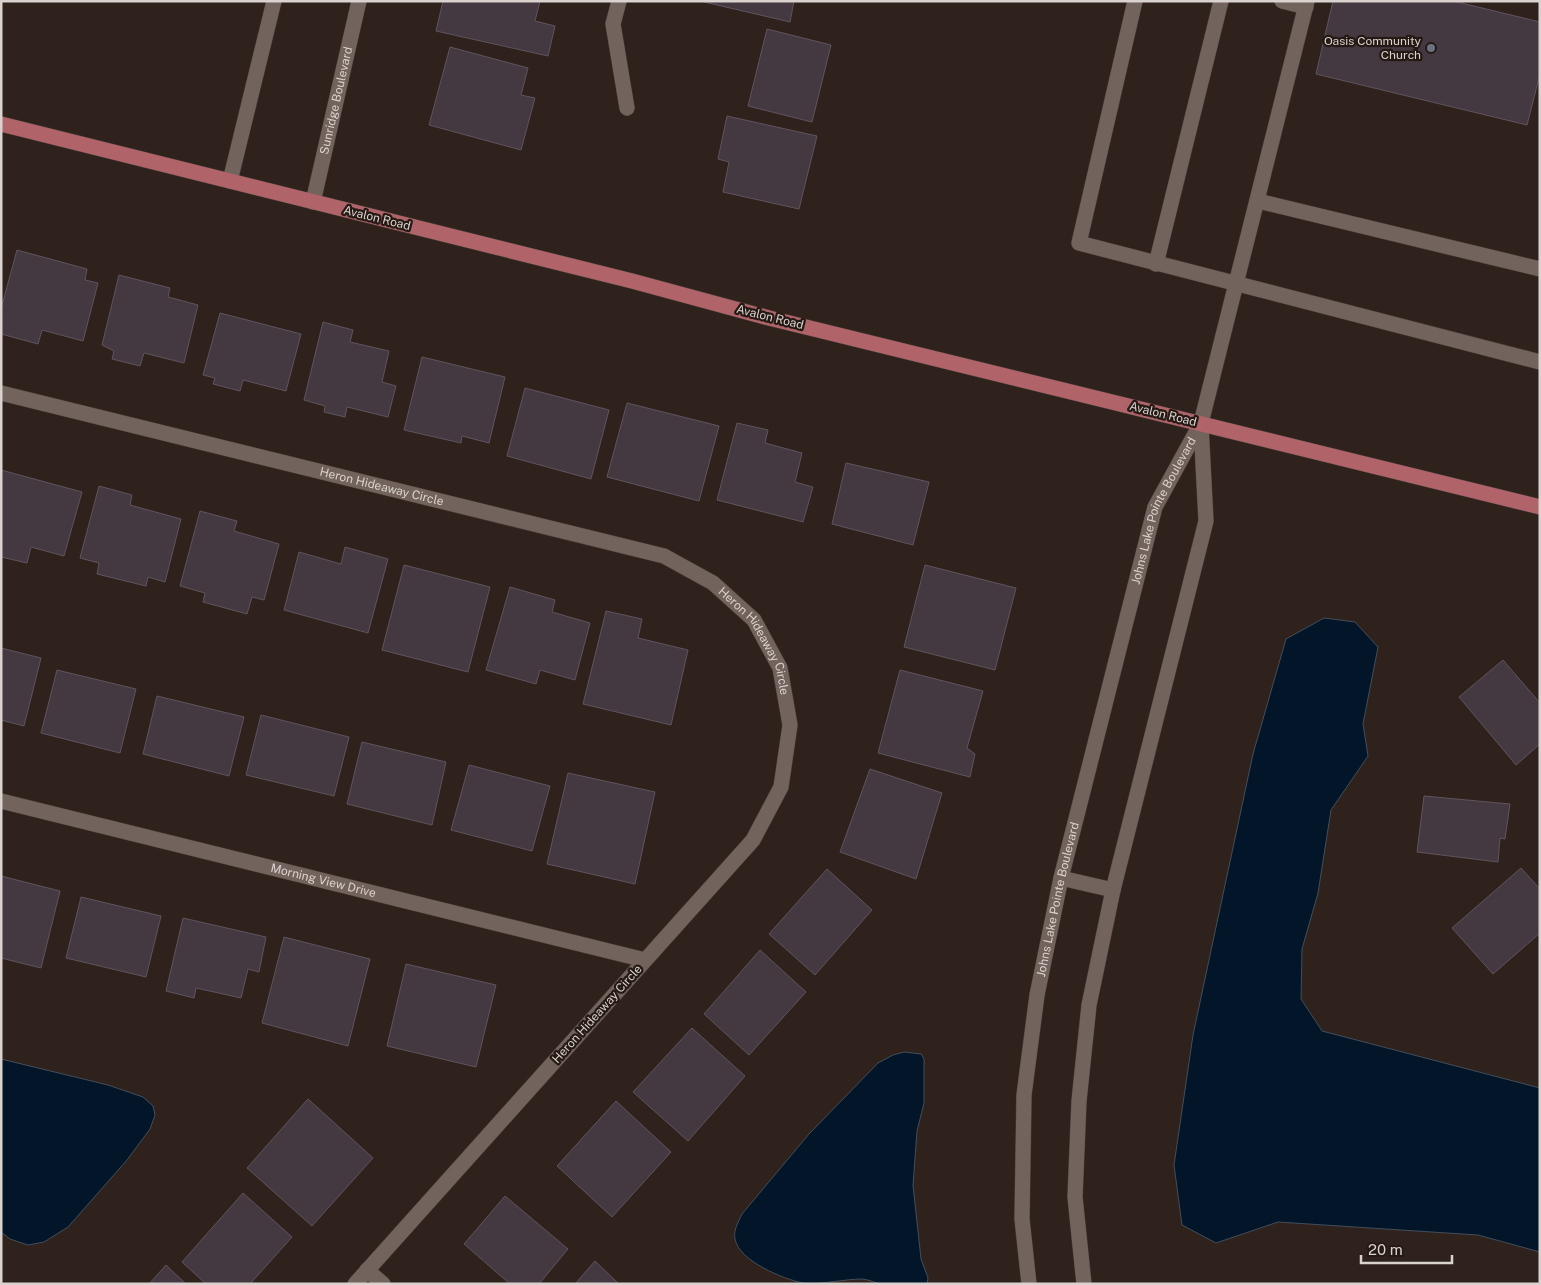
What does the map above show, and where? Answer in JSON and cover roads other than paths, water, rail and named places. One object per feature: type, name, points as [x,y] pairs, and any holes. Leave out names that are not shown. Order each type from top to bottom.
[{"type":"main road","name":"Avalon Road","points":[[1,124],[779,320],[1540,507]]},
{"type":"street","points":[[230,181],[274,1]]},
{"type":"street","name":"Sunridge Boulevard","points":[[313,202],[359,1]]},
{"type":"street","points":[[619,1],[613,24],[627,108]]},
{"type":"street","points":[[1135,1],[1079,243],[1540,362]]},
{"type":"street","points":[[1156,264],[1221,1]]},
{"type":"street","points":[[1201,423],[1307,4],[1282,1]]},
{"type":"street","points":[[1258,201],[1540,269]]},
{"type":"street","name":"Heron Hideaway Circle","points":[[1,393],[664,556],[713,583],[754,620],[780,668],[790,724],[781,787],[754,840],[355,1284]]},
{"type":"street","name":"Johns Lake Pointe Boulevard","points":[[1029,1284],[1022,1219],[1024,1094],[1037,996],[1061,878],[1155,507],[1201,423]]},
{"type":"street","name":"Johns Lake Pointe Boulevard","points":[[1084,1284],[1075,1198],[1079,1101],[1089,1005],[1113,890],[1206,521],[1201,423]]},
{"type":"street","name":"Morning View Drive","points":[[1,801],[645,960]]},
{"type":"street","points":[[1061,878],[1113,890]]},
{"type":"street","points":[[367,1270],[383,1284]]},
{"type":"water","points":[[1324,618],[1355,622],[1378,647],[1363,724],[1368,756],[1331,810],[1318,893],[1302,949],[1301,999],[1322,1031],[1540,1088],[1540,1252],[1478,1235],[1278,1222],[1216,1243],[1182,1225],[1174,1165],[1193,1035],[1253,754],[1286,639]]},
{"type":"water","points":[[904,1052],[921,1054],[924,1059],[924,1103],[917,1131],[913,1185],[921,1259],[928,1278],[927,1284],[882,1284],[863,1279],[803,1283],[784,1278],[753,1262],[744,1255],[735,1239],[736,1229],[742,1214],[809,1134],[878,1063],[893,1055]]},
{"type":"water","points":[[1,1059],[108,1085],[143,1097],[153,1106],[155,1115],[150,1129],[127,1160],[68,1227],[44,1242],[28,1245],[10,1239],[1,1232]]},
{"type":"place","name":"Oasis Community Church","points":[[1431,48]]}]
